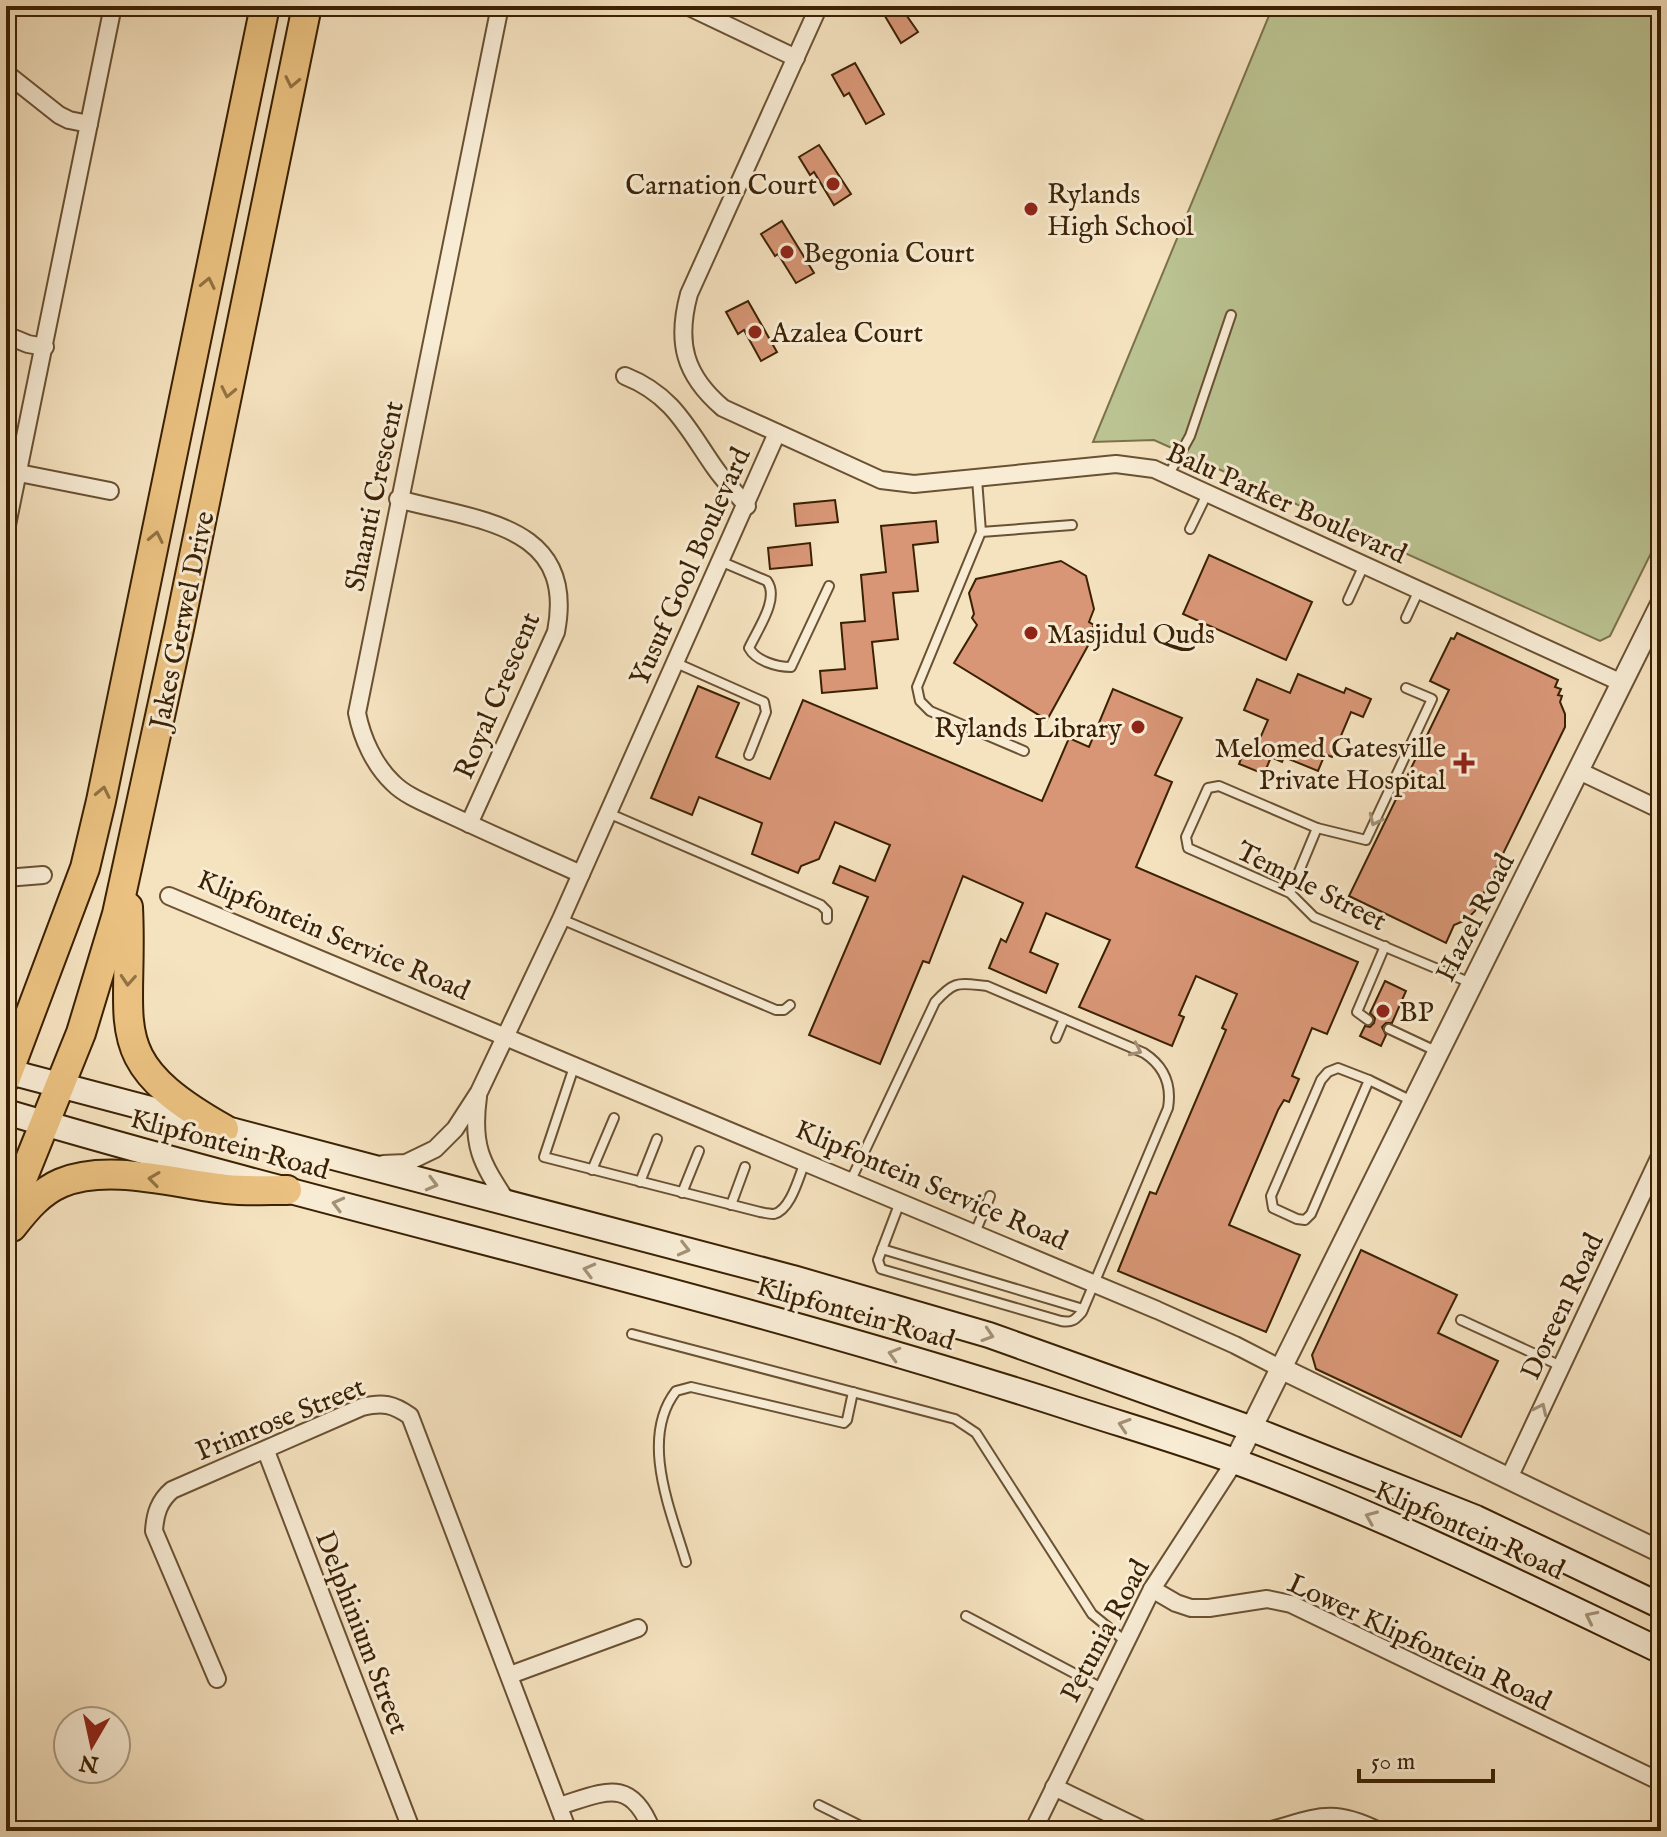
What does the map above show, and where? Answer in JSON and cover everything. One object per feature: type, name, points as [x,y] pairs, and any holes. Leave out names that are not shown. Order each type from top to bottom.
[{"type":"highway","name":"Jakes Gerwel Drive","points":[[7,1074],[85,868],[265,6]]},
{"type":"highway","name":"Jakes Gerwel Drive","points":[[6,1219],[97,986],[127,874],[307,6]]},
{"type":"highway","points":[[127,874],[130,951],[126,1010],[132,1044],[158,1085],[224,1129]]},
{"type":"highway","points":[[6,1235],[39,1196],[58,1184],[90,1176],[128,1176],[229,1189],[287,1190]]},
{"type":"main road","name":"Klipfontein Road","points":[[7,1074],[60,1085],[793,1278],[989,1335],[1252,1429],[1476,1518],[1661,1606]]},
{"type":"main road","name":"Klipfontein Road","points":[[6,1112],[777,1320],[969,1375],[1235,1461],[1443,1547],[1661,1651]]},
{"type":"street","points":[[6,530],[113,6]]},
{"type":"street","name":"Shaanti Crescent","points":[[500,6],[357,713],[359,726],[380,769],[409,795],[581,874]]},
{"type":"street","points":[[687,6],[796,58]]},
{"type":"street","name":"Yusuf Gool Boulevard","points":[[354,1164],[406,1163],[435,1149],[455,1129],[479,1092],[561,919],[777,433],[723,408],[700,385],[686,358],[682,338],[683,318],[689,294],[819,6]]},
{"type":"street","points":[[6,73],[59,115],[89,124]]},
{"type":"street","points":[[6,335],[45,347]]},
{"type":"street","points":[[625,376],[646,384],[668,402],[716,470],[747,506]]},
{"type":"street","name":"Balu Parker Boulevard","points":[[777,433],[881,480],[897,483],[977,479],[1116,464],[1135,465],[1169,474],[1622,683]]},
{"type":"street","points":[[19,473],[110,491]]},
{"type":"street","name":"Royal Crescent","points":[[398,499],[511,531],[530,541],[546,556],[555,572],[560,609],[556,632],[469,824]]},
{"type":"street","name":"Hazel Road","points":[[1235,1461],[1661,604]]},
{"type":"street","points":[[1579,771],[1661,810]]},
{"type":"street","points":[[6,878],[43,875]]},
{"type":"street","name":"Klipfontein Service Road","points":[[169,896],[1094,1283],[1235,1345],[1661,1552]]},
{"type":"street","name":"Yusuf Gool Boulevard","points":[[479,1092],[475,1141],[484,1164],[509,1205]]},
{"type":"street","name":"Doreen Road","points":[[1508,1480],[1661,1154]]},
{"type":"street","name":"Primrose Street","points":[[217,1679],[154,1531],[163,1497],[172,1490],[362,1407],[387,1403],[410,1416],[568,1831]]},
{"type":"street","name":"Delphinium Street","points":[[266,1451],[412,1831]]},
{"type":"street","name":"Petunia Road","points":[[1033,1831],[1152,1589],[1235,1461]]},
{"type":"street","name":"Lower Klipfontein Road","points":[[1152,1589],[1191,1608],[1267,1599],[1291,1604],[1661,1782]]},
{"type":"street","points":[[510,1675],[638,1628]]},
{"type":"street","points":[[1054,1787],[1145,1831]]},
{"type":"street","points":[[559,1806],[615,1791],[636,1801],[652,1831]]},
{"type":"street","points":[[1268,1831],[1328,1815],[1356,1820],[1379,1831]]},
{"type":"lane","points":[[1169,474],[1190,436],[1231,315]]},
{"type":"lane","points":[[977,479],[981,532],[919,680],[917,694],[930,711],[1024,751]]},
{"type":"lane","points":[[1190,529],[1208,491]]},
{"type":"lane","points":[[981,532],[1072,525]]},
{"type":"lane","points":[[719,560],[767,581],[772,587],[772,599],[749,648],[757,658],[786,668],[791,667],[829,586]]},
{"type":"lane","points":[[1348,600],[1364,564]]},
{"type":"lane","points":[[1406,618],[1419,589]]},
{"type":"lane","points":[[674,662],[764,702],[766,712],[749,755]]},
{"type":"lane","points":[[1290,893],[1317,828],[1366,840],[1432,699],[1406,688]]},
{"type":"lane","name":"Temple Street","points":[[1317,828],[1215,785],[1205,792],[1186,837],[1186,845],[1191,851],[1290,893],[1314,917],[1472,983]]},
{"type":"lane","points":[[608,813],[821,905],[827,911],[827,919]]},
{"type":"lane","points":[[561,919],[776,1010],[784,1010],[790,1005]]},
{"type":"lane","points":[[1368,1020],[1357,1012],[1385,946]]},
{"type":"lane","points":[[851,1180],[935,1002],[950,986],[987,986],[1144,1053],[1158,1064],[1170,1089],[1165,1116],[1083,1309],[1069,1323],[881,1269],[878,1260],[900,1201]]},
{"type":"lane","points":[[1056,1038],[1064,1019]]},
{"type":"lane","points":[[1389,1029],[1438,1052]]},
{"type":"lane","points":[[575,1064],[544,1157],[775,1214],[789,1200],[805,1161]]},
{"type":"lane","points":[[1369,1080],[1309,1217],[1297,1219],[1273,1208],[1271,1196],[1324,1075],[1338,1068],[1369,1080],[1413,1101]]},
{"type":"lane","points":[[592,1170],[614,1118]]},
{"type":"lane","points":[[640,1182],[657,1139]]},
{"type":"lane","points":[[682,1193],[699,1151]]},
{"type":"lane","points":[[731,1205],[745,1167]]},
{"type":"lane","points":[[975,1233],[990,1196]]},
{"type":"lane","points":[[882,1249],[1083,1309]]},
{"type":"lane","points":[[1461,1320],[1561,1366]]},
{"type":"lane","points":[[632,1334],[955,1419],[976,1433],[1085,1605],[1102,1625],[1125,1641]]},
{"type":"lane","points":[[686,1562],[658,1462],[664,1414],[676,1391],[691,1387],[844,1423],[853,1392]]},
{"type":"lane","points":[[966,1616],[1102,1688]]},
{"type":"lane","points":[[819,1805],[871,1831]]},
{"type":"green space","points":[[1273,6],[1661,6],[1661,533],[1610,636],[1600,641],[1154,440],[1093,442]]},
{"type":"building","points":[[879,6],[900,6],[918,32],[901,43]]},
{"type":"building","points":[[855,63],[884,114],[866,124],[849,93],[844,96],[832,75]]},
{"type":"building","name":"Carnation Court","points":[[819,145],[851,194],[834,205],[814,172],[810,175],[799,157]]},
{"type":"building","name":"Begonia Court","points":[[782,221],[814,273],[796,283],[761,234]]},
{"type":"building","name":"Azalea Court","points":[[748,301],[777,352],[761,361],[744,330],[738,334],[726,312]]},
{"type":"building","points":[[835,500],[838,522],[796,526],[794,504]]},
{"type":"building","points":[[936,521],[938,542],[913,545],[918,591],[893,593],[898,639],[872,642],[877,688],[822,693],[820,671],[845,669],[841,623],[865,621],[861,575],[886,572],[881,526]]},
{"type":"building","points":[[810,543],[812,565],[770,569],[768,548]]},
{"type":"building","points":[[1209,555],[1312,602],[1286,660],[1183,614]]},
{"type":"building","name":"Masjidul Quds","points":[[1061,561],[1086,576],[1094,609],[1089,622],[1094,625],[1085,641],[1090,642],[1047,720],[954,663],[977,625],[972,618],[974,614],[969,593],[976,579]]},
{"type":"building","name":"Melomed Gatesville Private Hospital","points":[[1457,633],[1558,680],[1555,687],[1561,689],[1558,695],[1562,696],[1560,702],[1565,714],[1565,727],[1475,911],[1466,920],[1454,925],[1446,943],[1349,896],[1449,690],[1430,681],[1451,638],[1454,639]]},
{"type":"building","points":[[1298,674],[1344,693],[1346,688],[1371,699],[1363,717],[1351,712],[1332,757],[1325,754],[1318,771],[1284,757],[1282,762],[1271,757],[1264,774],[1239,764],[1246,746],[1255,750],[1268,720],[1244,710],[1257,679],[1290,693]]},
{"type":"building","points":[[698,686],[739,703],[716,757],[770,779],[803,700],[1042,801],[1069,738],[1089,747],[1113,689],[1182,718],[1155,775],[1172,782],[1136,867],[1358,962],[1327,1034],[1312,1028],[1292,1076],[1299,1079],[1289,1102],[1284,1100],[1278,1110],[1229,1225],[1300,1255],[1266,1332],[1118,1271],[1150,1192],[1156,1194],[1226,1030],[1222,1028],[1237,994],[1196,976],[1179,1015],[1184,1017],[1172,1046],[1079,1007],[1110,940],[1046,913],[1030,952],[1058,964],[1046,993],[989,968],[1001,939],[1006,942],[1023,903],[963,876],[929,963],[923,961],[880,1064],[809,1035],[868,897],[833,883],[840,866],[875,881],[890,845],[835,822],[819,859],[801,866],[798,873],[752,854],[762,823],[699,797],[692,815],[651,798]]},
{"type":"building","points":[[1385,981],[1406,991],[1392,1023],[1382,1027],[1386,1035],[1381,1046],[1360,1036],[1365,1026],[1370,1027],[1374,1023],[1375,1018],[1370,1013]]},
{"type":"building","points":[[1361,1250],[1457,1295],[1438,1333],[1498,1361],[1461,1437],[1316,1369],[1312,1355]]},
{"type":"place","name":"Carnation Court","points":[[833,184]]},
{"type":"place","name":"Rylands High School","points":[[1031,209]]},
{"type":"place","name":"Begonia Court","points":[[787,252]]},
{"type":"place","name":"Azalea Court","points":[[755,332]]},
{"type":"place","name":"Masjidul Quds","points":[[1031,633]]},
{"type":"place","name":"Rylands Library","points":[[1138,727]]},
{"type":"place","name":"Melomed Gatesville Private Hospital","points":[[1464,763]]},
{"type":"place","name":"BP","points":[[1383,1011]]}]
